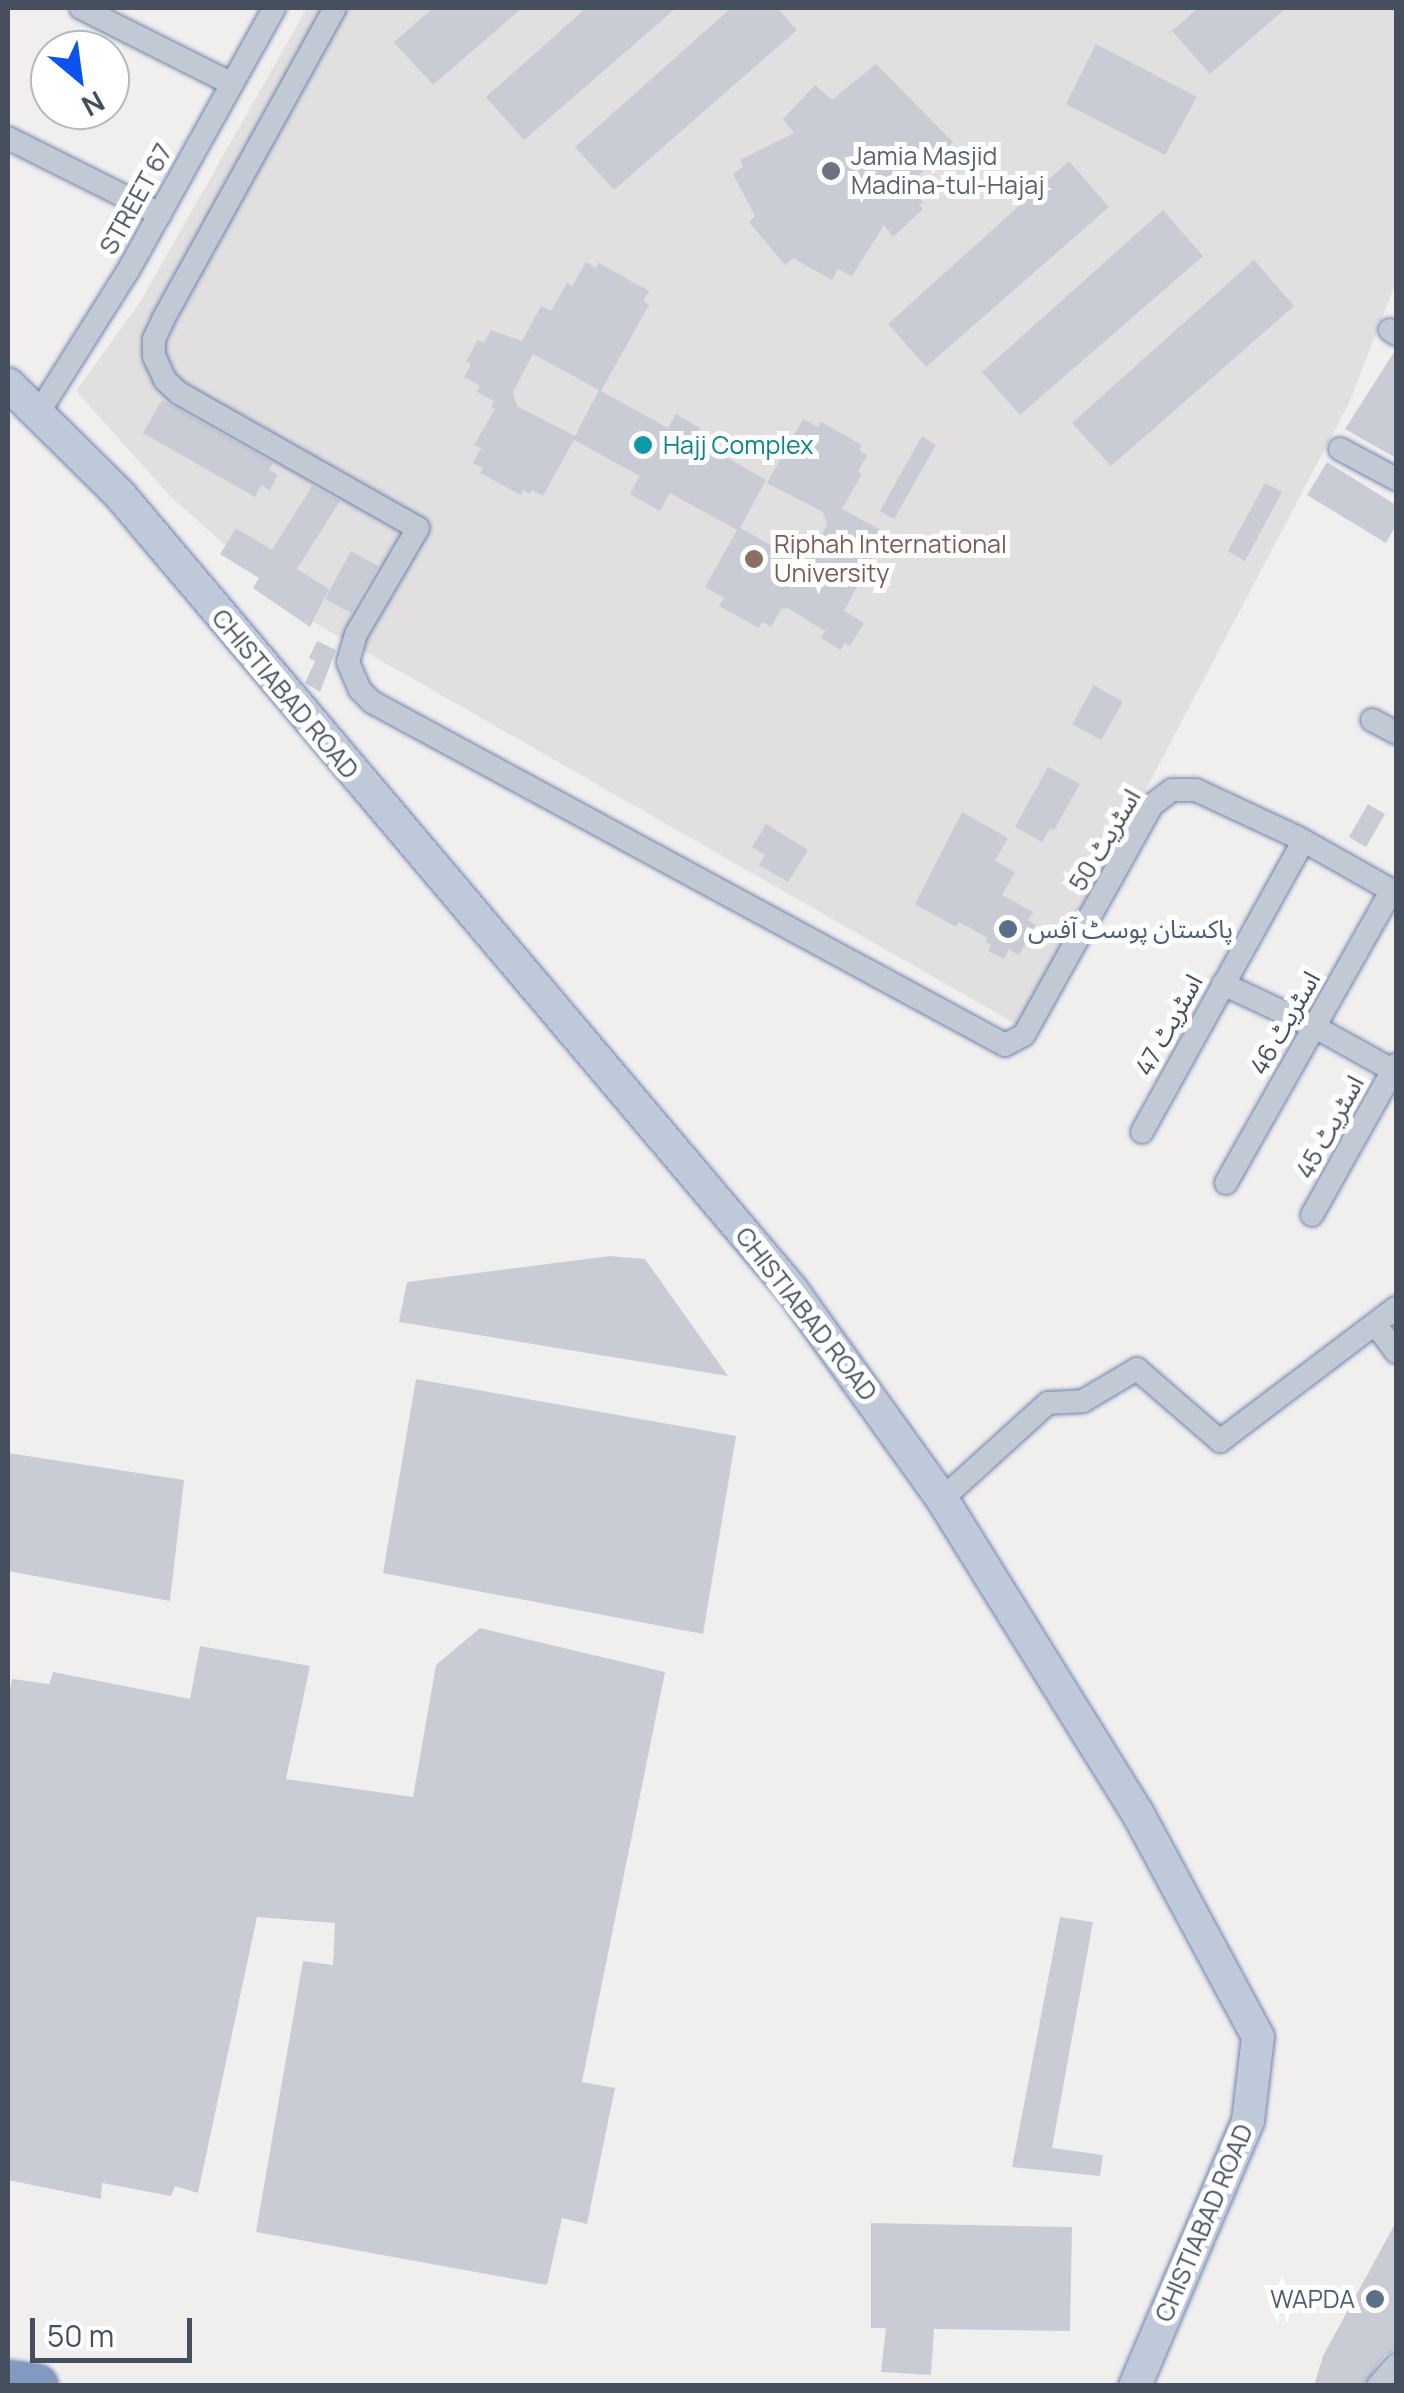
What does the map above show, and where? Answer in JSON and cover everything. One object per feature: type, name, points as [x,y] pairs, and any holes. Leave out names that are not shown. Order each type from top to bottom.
[{"type":"highway","points":[[8,2382],[36,2386]]},
{"type":"main road","name":"CHISTIABAD ROAD","points":[[8,384],[120,495],[792,1290],[942,1500],[1138,1812],[1258,2037],[1248,2121],[1136,2386]]},
{"type":"street","points":[[81,8],[232,84]]},
{"type":"street","name":"STREET 67","points":[[38,412],[160,214],[274,8]]},
{"type":"street","name":"اسٹریٹ 50","points":[[335,8],[163,320],[154,339],[154,356],[165,380],[179,392],[418,528],[356,634],[348,662],[360,690],[372,702],[1005,1045],[1024,1034],[1152,805],[1172,790],[1196,790],[1303,841],[1394,892]]},
{"type":"street","points":[[8,138],[160,214]]},
{"type":"street","points":[[1340,448],[1396,479]]},
{"type":"street","points":[[1372,720],[1396,734]]},
{"type":"street","name":"اسٹریٹ 47","points":[[1142,1132],[1303,841]]},
{"type":"street","name":"اسٹریٹ 46","points":[[1226,1183],[1394,892]]},
{"type":"street","points":[[1224,984],[1396,1069]]},
{"type":"street","name":"اسٹریٹ 45","points":[[1312,1215],[1396,1069]]},
{"type":"street","points":[[942,1500],[1048,1403],[1083,1401],[1136,1370],[1220,1441],[1396,1308]]},
{"type":"street","points":[[1376,1324],[1396,1352]]},
{"type":"street","points":[[1378,2386],[1396,2366]]},
{"type":"shaded area","name":"Riphah International University","points":[[307,8],[1396,8],[1396,282],[1349,403],[1021,1027],[310,620],[171,497],[76,391],[140,302]]},
{"type":"building","points":[[433,8],[522,8],[433,85],[394,42]]},
{"type":"building","points":[[586,8],[676,8],[524,140],[486,97]]},
{"type":"building","points":[[731,8],[777,8],[797,30],[614,190],[575,147]]},
{"type":"building","points":[[1198,8],[1286,8],[1210,74],[1172,31]]},
{"type":"building","points":[[1096,44],[1197,97],[1165,155],[1066,104]]},
{"type":"building","name":"Jamia Masjid Madina-tul-Hajaj","points":[[876,64],[953,142],[908,186],[923,202],[919,205],[923,209],[893,237],[884,225],[852,276],[838,269],[832,280],[793,258],[785,265],[749,222],[755,216],[733,174],[743,167],[740,160],[794,133],[783,119],[815,85],[832,100]]},
{"type":"building","points":[[1069,161],[1109,207],[926,367],[888,324]]},
{"type":"building","points":[[1163,210],[1203,256],[1020,415],[982,372]]},
{"type":"building","points":[[1254,260],[1294,306],[1111,466],[1072,423]]},
{"type":"building","name":"Hajj Complex","points":[[586,262],[596,268],[599,263],[649,291],[643,301],[649,305],[601,391],[668,428],[676,414],[700,428],[694,439],[766,480],[740,528],[798,560],[811,556],[827,525],[823,512],[767,483],[803,419],[818,427],[821,422],[862,445],[859,450],[867,455],[858,472],[862,474],[842,509],[886,533],[844,611],[864,623],[850,646],[845,643],[840,650],[821,638],[825,631],[788,608],[781,609],[771,627],[762,622],[759,628],[719,606],[724,598],[705,587],[737,530],[670,493],[660,511],[630,494],[640,476],[574,440],[543,496],[532,490],[530,494],[523,490],[521,495],[480,473],[483,468],[473,463],[481,448],[474,445],[495,409],[491,407],[494,401],[477,392],[480,386],[464,377],[471,364],[466,361],[478,340],[484,343],[491,330],[522,341],[541,306],[551,311],[567,283],[572,286]],"holes":[[[533,354],[599,390],[575,436],[517,406],[513,392]]]},
{"type":"building","points":[[1396,349],[1396,458],[1345,429]]},
{"type":"building","points":[[162,400],[273,463],[269,470],[278,475],[270,490],[261,485],[255,497],[143,433]]},
{"type":"building","points":[[922,436],[936,445],[894,519],[880,511]]},
{"type":"building","points":[[1327,462],[1396,505],[1396,525],[1386,543],[1307,495]]},
{"type":"building","points":[[1265,483],[1282,492],[1245,561],[1228,551]]},
{"type":"building","points":[[312,486],[340,501],[297,569],[329,589],[310,627],[253,588],[259,578],[220,554],[236,528],[272,550]]},
{"type":"building","points":[[351,551],[378,566],[351,613],[325,599]]},
{"type":"building","points":[[317,641],[336,650],[320,692],[305,683],[315,661],[309,658]]},
{"type":"building","points":[[1094,685],[1123,702],[1101,740],[1072,724]]},
{"type":"building","points":[[1048,767],[1080,784],[1054,830],[1050,828],[1042,842],[1015,827]]},
{"type":"building","points":[[1368,804],[1385,814],[1366,847],[1349,837]]},
{"type":"building","points":[[962,812],[1008,838],[995,861],[1015,872],[1002,895],[1033,912],[1028,920],[1036,925],[1019,955],[1009,949],[1004,959],[988,951],[988,938],[959,922],[956,927],[915,904]]},
{"type":"building","points":[[766,824],[808,850],[788,882],[759,865],[765,855],[752,847]]},
{"type":"building","points":[[610,1256],[645,1259],[728,1376],[399,1322],[407,1282]]},
{"type":"building","points":[[416,1379],[736,1436],[703,1634],[383,1573]]},
{"type":"building","points":[[8,1453],[184,1480],[170,1601],[8,1571]]},
{"type":"building","points":[[480,1628],[665,1672],[582,2082],[615,2088],[587,2224],[562,2218],[547,2285],[256,2232],[303,1961],[333,1965],[335,1923],[257,1917],[198,2193],[175,2186],[171,2196],[102,2183],[101,2199],[8,2180],[8,1699],[12,1679],[49,1684],[53,1672],[190,1699],[200,1646],[310,1666],[286,1779],[413,1797],[436,1665]]},
{"type":"building","points":[[1060,1917],[1093,1922],[1052,2148],[1103,2155],[1100,2176],[1012,2167]]},
{"type":"building","name":"WAPDA","points":[[1396,2222],[1396,2350],[1385,2355],[1363,2386],[1314,2386],[1323,2356]]},
{"type":"building","points":[[871,2223],[1072,2227],[1070,2331],[934,2329],[931,2375],[881,2372],[886,2328],[871,2328]]},
{"type":"place","name":"Jamia Masjid Madina-tul-Hajaj","points":[[831,171]]},
{"type":"place","name":"Hajj Complex","points":[[643,445]]},
{"type":"place","name":"Riphah International University","points":[[754,559]]},
{"type":"place","name":"پاکستان پوسٹ آفس","points":[[1008,929]]},
{"type":"place","name":"WAPDA","points":[[1375,2299]]}]
